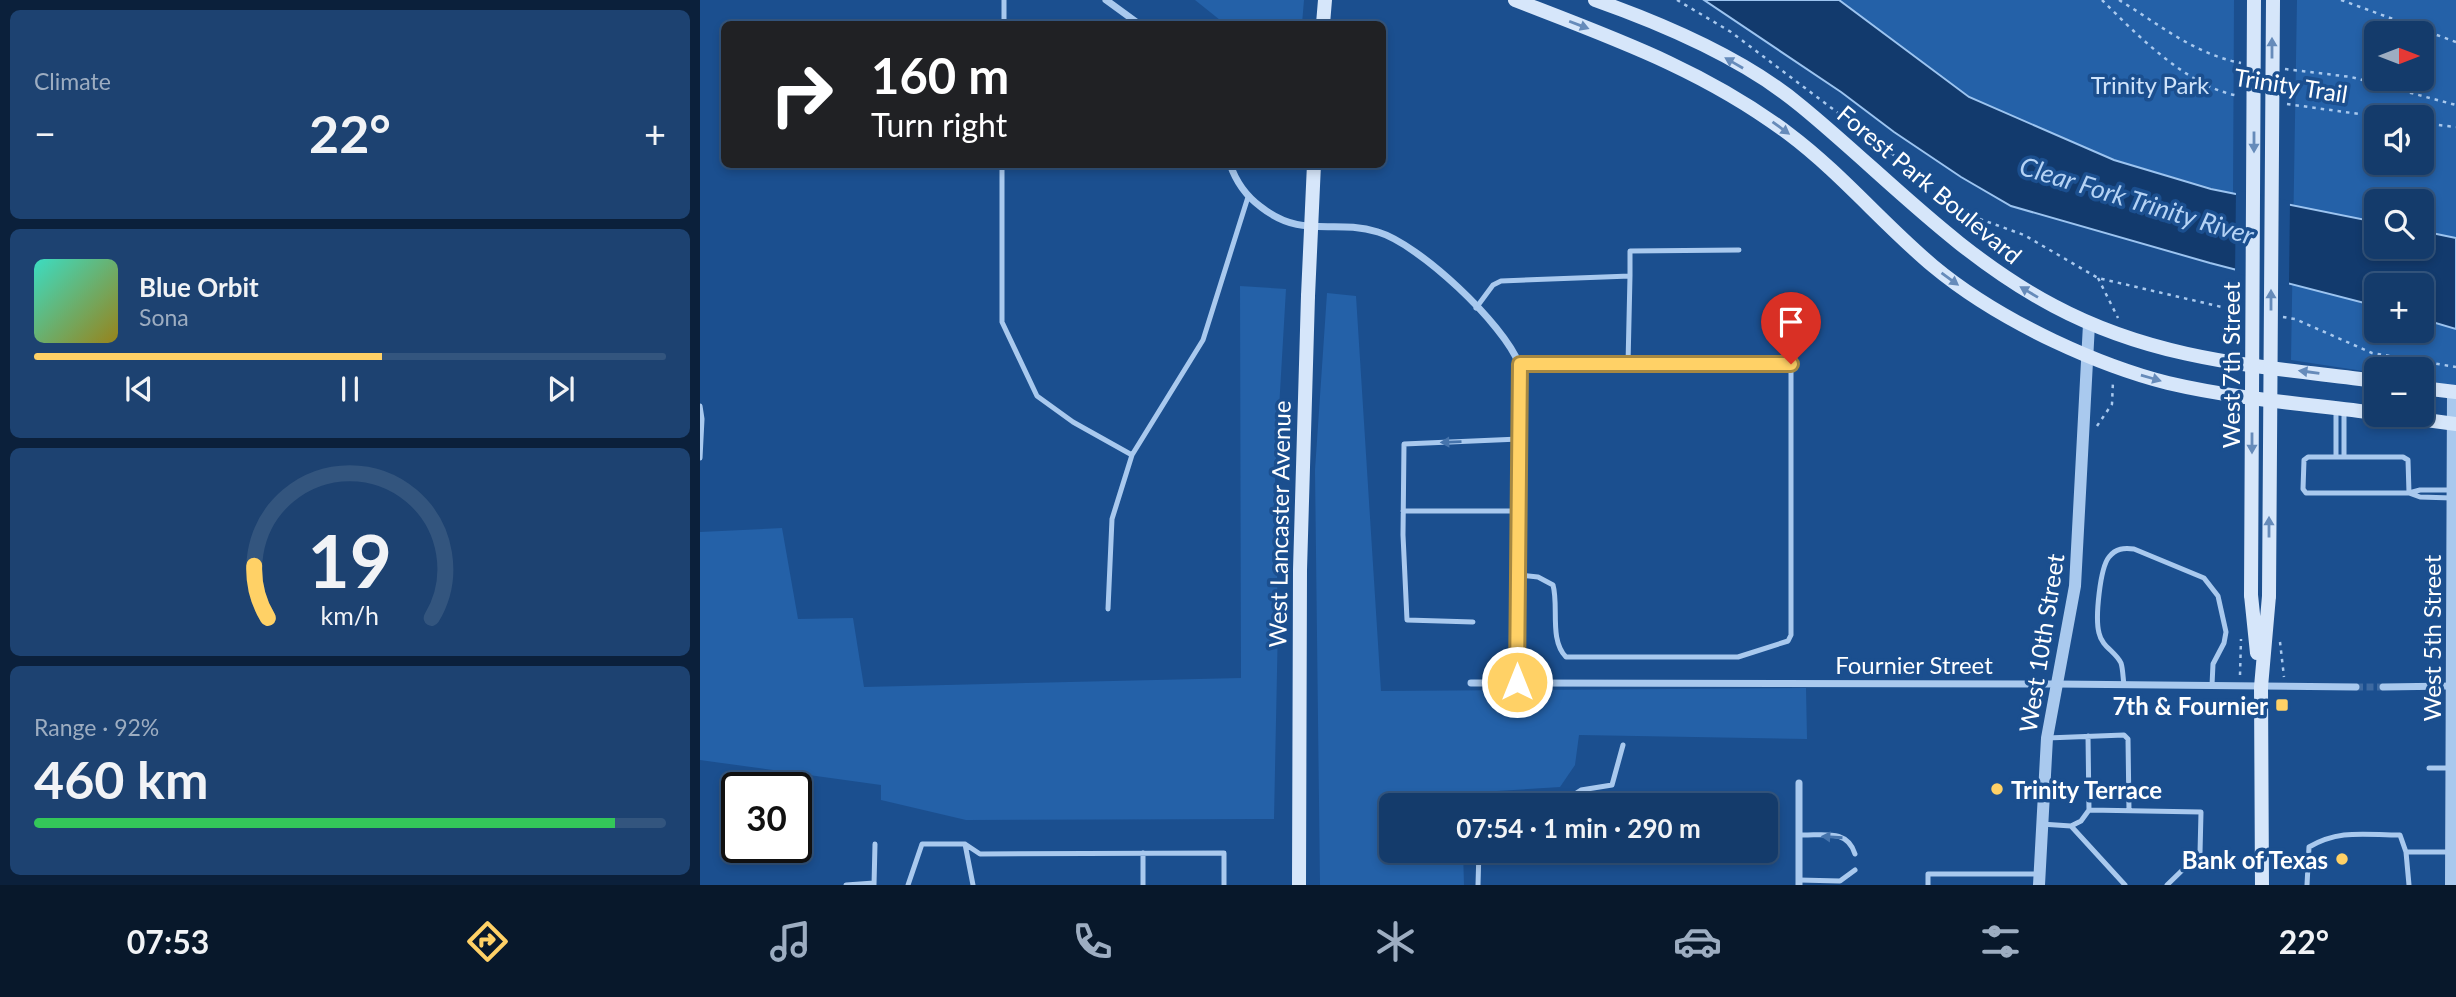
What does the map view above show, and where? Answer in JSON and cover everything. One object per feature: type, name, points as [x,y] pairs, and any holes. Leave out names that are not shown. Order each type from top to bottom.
[{"type":"main road","points":[[1323,21],[1325,0]]},
{"type":"main road","points":[[1515,0],[1656,55],[1726,91],[1792,136],[1933,266],[2011,318],[2054,341],[2138,374],[2191,388],[2364,411]]},
{"type":"main road","name":"Forest Park Boulevard","points":[[1595,0],[1642,16],[1709,48],[1755,75],[1799,104],[1986,266],[2089,324],[2153,347],[2203,359],[2364,380]]},
{"type":"main road","name":"West 7th Street","points":[[2254,0],[2251,595],[2261,687]]},
{"type":"main road","name":"West 7th Street","points":[[2262,885],[2261,687],[2269,596],[2273,0]]},
{"type":"main road","name":"West Lancaster Avenue","points":[[1299,885],[1300,570],[1314,168]]},
{"type":"main road","points":[[2434,389],[2455,392]]},
{"type":"main road","points":[[2434,421],[2454,424]]},
{"type":"street","points":[[1106,0],[1135,21]]},
{"type":"street","points":[[1232,168],[1248,197],[1286,223],[1299,226],[1361,228],[1389,236],[1424,257],[1476,308],[1515,352],[1520,364],[1517,682]]},
{"type":"street","name":"West 10th Street","points":[[2039,879],[2047,738],[2075,586],[2089,324]]},
{"type":"street","name":"West 5th Street","points":[[2451,885],[2454,798],[2451,768],[2455,392]]},
{"type":"street","name":"Fournier Street","points":[[1471,683],[2356,687]]},
{"type":"street","points":[[2384,687],[2452,686]]},
{"type":"street","points":[[1799,783],[1799,883]]},
{"type":"lane","points":[[1004,0],[1004,21]]},
{"type":"lane","points":[[1002,168],[1002,322],[1037,396],[1073,422],[1132,454]]},
{"type":"lane","points":[[1108,609],[1112,519],[1132,454],[1203,340],[1248,197]]},
{"type":"lane","points":[[1628,364],[1630,251],[1740,250]]},
{"type":"lane","points":[[1476,308],[1493,285],[1501,281],[1630,276]]},
{"type":"lane","points":[[1518,575],[1538,577],[1553,584],[1561,653],[1574,659],[1738,657],[1788,641],[1791,635],[1791,364],[1520,364]]},
{"type":"lane","points":[[700,405],[700,458]]},
{"type":"lane","points":[[2336,456],[2340,408]]},
{"type":"lane","points":[[2340,408],[2344,456]]},
{"type":"lane","points":[[1473,622],[1407,620],[1403,511],[1404,443],[1520,439]]},
{"type":"lane","points":[[2409,493],[2408,460],[2403,457],[2336,456],[2308,457],[2304,460],[2303,489],[2306,493],[2409,493],[2420,497],[2452,494]]},
{"type":"lane","points":[[1403,511],[1519,511]]},
{"type":"lane","points":[[2124,685],[2120,662],[2102,645],[2098,630],[2099,596],[2105,566],[2108,558],[2124,548],[2134,549],[2204,578],[2218,596],[2227,632],[2213,664],[2212,685]]},
{"type":"lane","points":[[2047,738],[2124,735],[2128,739],[2129,810]]},
{"type":"lane","points":[[2042,824],[2071,826],[2081,821],[2089,810],[2088,737]]},
{"type":"lane","points":[[1576,793],[1612,785],[1623,745]]},
{"type":"lane","points":[[2429,768],[2451,768]]},
{"type":"lane","points":[[2089,810],[2201,811],[2200,853],[2167,885]]},
{"type":"lane","points":[[2071,826],[2126,885]]},
{"type":"lane","points":[[2307,885],[2309,847],[2325,838],[2345,834],[2400,835],[2406,852],[2409,885]]},
{"type":"lane","points":[[1799,835],[1842,836],[1852,843],[1855,854]]},
{"type":"lane","points":[[846,885],[874,884],[874,844]]},
{"type":"lane","points":[[908,885],[922,844],[965,844],[980,854],[1224,853],[1224,885]]},
{"type":"lane","points":[[965,844],[973,885]]},
{"type":"lane","points":[[2406,852],[2453,849]]},
{"type":"lane","points":[[1143,853],[1143,885]]},
{"type":"lane","points":[[1478,885],[1479,863]]},
{"type":"lane","points":[[1799,883],[1840,881],[1855,870]]},
{"type":"lane","points":[[1928,885],[1928,873],[2039,879]]},
{"type":"path","points":[[1677,0],[1731,32],[1977,218],[2024,234],[2098,278],[2243,312]]},
{"type":"path","name":"Trinity Trail","points":[[2102,0],[2132,30],[2184,71],[2214,89],[2239,96]]},
{"type":"path","points":[[2340,0],[2456,42]]},
{"type":"path","name":"Trinity Trail","points":[[2280,102],[2364,114]]},
{"type":"path","points":[[2434,124],[2456,127]]},
{"type":"path","points":[[2098,278],[2118,315],[2118,325]]},
{"type":"path","points":[[2282,317],[2295,319],[2372,353],[2456,367]]},
{"type":"path","points":[[2240,685],[2241,635]]},
{"type":"path","points":[[2280,637],[2285,669],[2284,687]]},
{"type":"green space","points":[[1195,0],[1304,0],[1302,21],[1221,21]]},
{"type":"green space","name":"Trinity Park","points":[[1838,0],[2234,0],[2233,194],[2114,160],[1969,97]]},
{"type":"green space","points":[[2297,0],[2456,0],[2456,386],[2434,383],[2434,357],[2364,357],[2364,371],[2291,360]]},
{"type":"green space","points":[[1240,286],[1286,289],[1275,477],[1278,623],[1274,819],[966,820],[881,800],[881,785],[812,775],[812,772],[787,772],[700,760],[700,532],[782,528],[798,619],[853,618],[864,687],[1241,678]]},
{"type":"green space","points":[[1327,293],[1356,296],[1381,691],[1806,688],[1807,739],[1579,735],[1575,765],[1560,787],[1494,793],[1379,793],[1379,863],[1463,863],[1464,885],[1320,885],[1315,470]]},
{"type":"water","name":"Clear Fork Trinity River","points":[[1704,0],[1839,0],[1969,97],[2114,160],[2211,189],[2364,220],[2364,259],[2434,259],[2434,233],[2456,238],[2456,329],[2434,323],[2434,273],[2364,273],[2364,303],[2210,263],[2011,206],[1961,177]]},
{"type":"pier","points":[[2236,190],[2290,201],[2289,286],[2235,273]]},
{"type":"tunnel","points":[[2356,687],[2383,687]]},
{"type":"place","name":"7th & Fournier","points":[[2282,705]]},
{"type":"place","name":"Trinity Terrace","points":[[1997,789]]},
{"type":"place","name":"Bank of Texas","points":[[2342,859]]},
{"type":"route","points":[[1517,682],[1520,364],[1791,364]]}]
